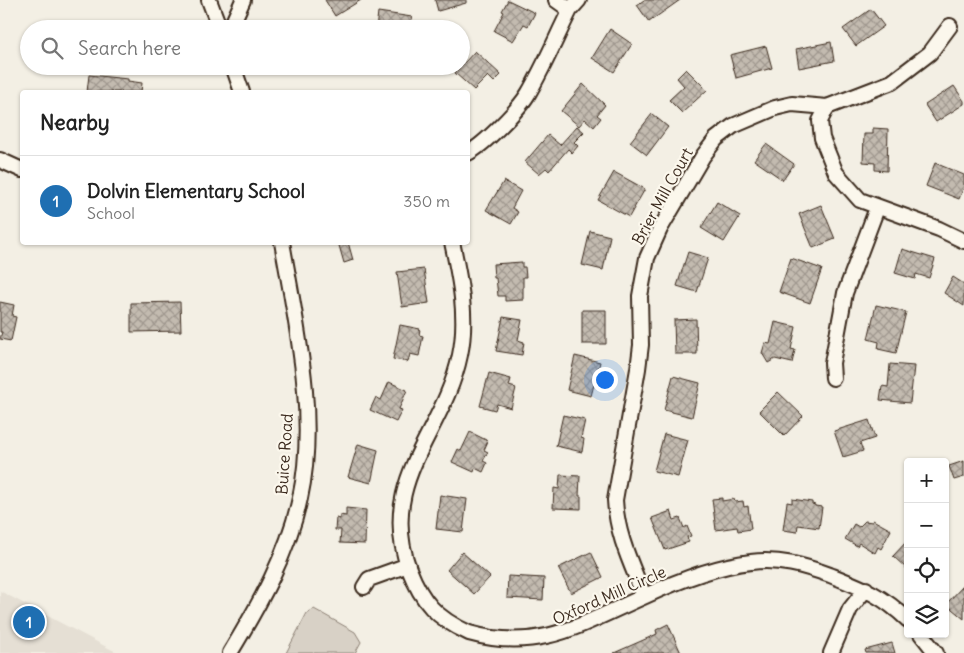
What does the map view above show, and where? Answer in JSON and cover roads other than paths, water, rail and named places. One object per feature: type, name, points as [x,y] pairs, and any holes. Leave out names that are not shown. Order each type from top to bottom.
[{"type":"street","points":[[209,0],[217,20]]},
{"type":"street","points":[[234,20],[243,0]]},
{"type":"street","points":[[470,152],[495,132],[528,96],[575,5],[556,0]]},
{"type":"street","name":"Brier Mill Court","points":[[644,596],[620,535],[615,500],[641,345],[640,296],[647,258],[665,220],[703,156],[716,139],[733,126],[775,108],[792,104],[827,107],[892,82],[930,53],[950,26]]},
{"type":"street","points":[[236,75],[241,90]]},
{"type":"street","points":[[827,107],[820,121],[822,138],[836,173],[860,200],[877,208],[939,229],[964,241]]},
{"type":"street","points":[[0,160],[20,169]]},
{"type":"street","points":[[833,378],[832,363],[845,293],[877,208]]},
{"type":"street","name":"Buice Road","points":[[230,653],[269,585],[283,550],[300,498],[305,461],[305,396],[300,352],[282,245]]},
{"type":"street","name":"Oxford Mill Circle","points":[[453,245],[461,282],[463,304],[460,355],[451,384],[410,472],[402,498],[400,520],[401,542],[408,566],[415,583],[431,610],[452,625],[502,648],[535,643],[559,638],[644,596],[694,577],[752,561],[797,564],[866,589],[892,605],[904,616]]},
{"type":"street","points":[[364,587],[369,579],[408,566]]},
{"type":"street","points":[[830,653],[850,609],[866,589]]},
{"type":"street","points":[[924,638],[936,653]]},
{"type":"place","name":"Dolvin Elementary School","points":[[29,622]]}]
